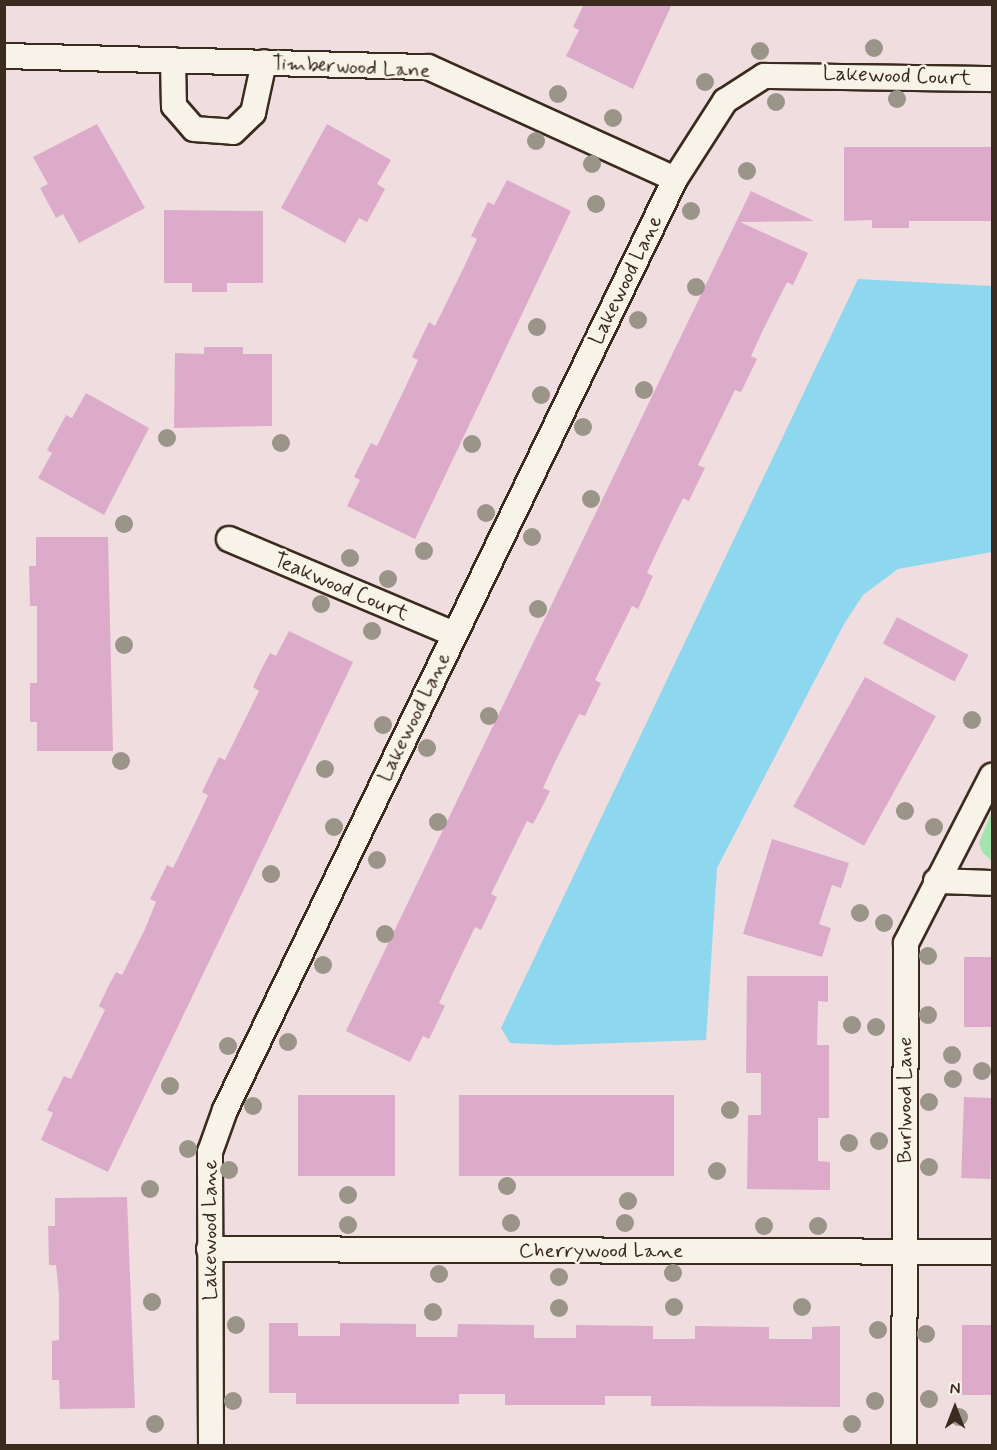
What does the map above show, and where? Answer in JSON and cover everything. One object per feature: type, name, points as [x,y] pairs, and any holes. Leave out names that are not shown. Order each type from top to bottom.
[{"type":"street","name":"Timberwood Lane","points":[[4,56],[428,66],[675,179]]},
{"type":"street","points":[[173,60],[174,106],[194,129],[233,132],[253,113],[264,62]]},
{"type":"street","name":"Lakewood Lane","points":[[211,1446],[210,1152],[225,1110],[675,179],[725,101],[764,76],[801,74]]},
{"type":"street","name":"Lakewood Court","points":[[801,74],[993,79]]},
{"type":"street","name":"Teakwood Court","points":[[229,539],[454,634]]},
{"type":"street","name":"Burlwood Lane","points":[[904,1446],[906,943],[936,881],[993,776]]},
{"type":"street","points":[[936,881],[993,883]]},
{"type":"street","name":"Cherrywood Lane","points":[[209,1249],[993,1252]]},
{"type":"green space","points":[[992,811],[992,861],[982,852],[979,843]]},
{"type":"water","points":[[858,279],[992,286],[992,552],[898,569],[863,595],[844,624],[717,868],[706,1040],[557,1045],[510,1043],[501,1028]]},
{"type":"building","points":[[584,4],[672,4],[633,89],[566,56],[579,30],[573,27]]},
{"type":"building","points":[[97,124],[145,208],[79,243],[63,214],[56,218],[40,188],[48,184],[33,157]]},
{"type":"building","points":[[327,124],[391,160],[377,184],[385,189],[367,222],[359,218],[345,243],[281,208]]},
{"type":"building","points":[[844,147],[993,147],[993,221],[909,221],[909,228],[872,228],[872,220],[844,221]]},
{"type":"building","points":[[507,180],[571,211],[415,539],[347,506],[360,480],[354,477],[371,443],[377,446],[418,360],[412,357],[429,322],[435,326],[477,239],[471,236],[488,202],[494,205]]},
{"type":"building","points":[[751,191],[814,221],[740,222],[808,253],[793,285],[787,282],[751,356],[757,359],[741,392],[735,390],[698,465],[705,468],[689,501],[683,498],[660,545],[647,573],[653,576],[638,609],[632,606],[595,680],[601,683],[585,716],[579,714],[556,760],[543,788],[550,791],[533,824],[527,821],[491,894],[497,897],[481,930],[475,927],[439,1003],[445,1006],[429,1039],[423,1036],[410,1062],[346,1031]]},
{"type":"building","points":[[164,210],[263,211],[263,283],[227,283],[227,292],[192,292],[192,283],[164,283]]},
{"type":"building","points":[[204,347],[243,347],[243,354],[272,354],[272,426],[174,428],[175,353],[204,354]]},
{"type":"building","points":[[86,393],[149,428],[104,515],[38,478],[52,453],[47,450],[66,415],[72,418]]},
{"type":"building","points":[[36,537],[108,537],[113,751],[37,751],[37,722],[30,722],[30,683],[37,683],[37,606],[30,606],[29,566],[36,566]]},
{"type":"building","points":[[897,617],[969,655],[954,682],[883,643]]},
{"type":"building","points":[[289,631],[353,662],[108,1172],[41,1140],[53,1113],[47,1110],[64,1076],[71,1079],[105,1010],[99,1006],[107,989],[116,972],[122,975],[145,929],[156,902],[150,899],[167,865],[173,868],[208,795],[202,792],[219,757],[225,760],[259,691],[253,687],[261,670],[270,653],[276,656]]},
{"type":"building","points":[[865,677],[936,716],[864,846],[793,806]]},
{"type":"building","points":[[772,839],[849,863],[841,888],[832,885],[819,924],[831,928],[822,957],[743,934]]},
{"type":"building","points":[[964,957],[992,957],[992,1027],[964,1027]]},
{"type":"building","points":[[747,976],[828,976],[828,1002],[818,1001],[817,1045],[829,1045],[829,1118],[818,1118],[818,1161],[830,1162],[830,1190],[747,1189],[748,1115],[761,1115],[761,1073],[746,1073]]},
{"type":"building","points":[[298,1095],[395,1095],[395,1176],[298,1176]]},
{"type":"building","points":[[459,1095],[674,1095],[674,1176],[459,1176]]},
{"type":"building","points":[[964,1097],[992,1098],[990,1179],[961,1178]]},
{"type":"building","points":[[127,1197],[135,1408],[60,1409],[59,1380],[52,1380],[52,1341],[59,1340],[59,1294],[56,1265],[49,1265],[48,1226],[55,1226],[55,1198]]},
{"type":"building","points":[[269,1323],[298,1323],[298,1336],[340,1336],[340,1323],[416,1324],[416,1337],[457,1337],[458,1324],[534,1325],[534,1338],[576,1338],[576,1325],[653,1326],[653,1339],[695,1339],[695,1326],[769,1327],[769,1339],[812,1339],[812,1327],[840,1326],[840,1407],[651,1406],[651,1396],[605,1396],[605,1405],[505,1405],[505,1394],[459,1394],[459,1404],[296,1404],[296,1393],[269,1393]]},
{"type":"building","points":[[962,1325],[991,1325],[991,1395],[962,1395]]}]
